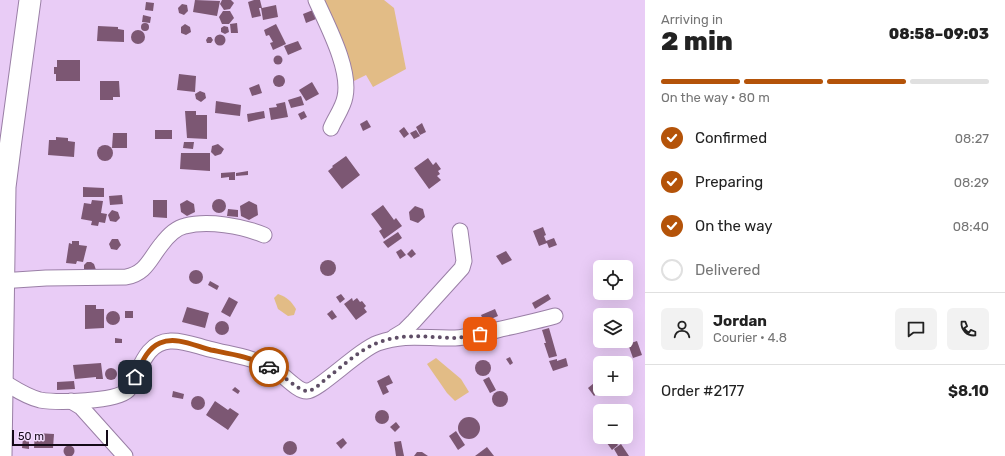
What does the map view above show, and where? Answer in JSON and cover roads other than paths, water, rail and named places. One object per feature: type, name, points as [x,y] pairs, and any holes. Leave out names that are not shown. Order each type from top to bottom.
[{"type":"street","points":[[1,456],[2,281],[6,187],[30,0]]},
{"type":"street","points":[[316,0],[336,43],[345,77],[346,96],[331,128]]},
{"type":"street","points":[[2,281],[46,278],[115,278],[134,275],[142,271],[173,232],[184,226],[198,224],[237,226],[264,234]]},
{"type":"street","points":[[2,381],[28,396],[40,400],[71,401],[112,398],[124,394],[130,389],[148,353],[153,347],[169,341],[179,341],[260,361],[276,370],[298,389],[305,392],[310,391],[359,353],[404,331],[462,268],[464,261],[460,231]]},
{"type":"street","points":[[392,338],[408,336],[455,338],[480,334],[555,316]]},
{"type":"street","points":[[71,401],[81,408],[125,456]]}]
